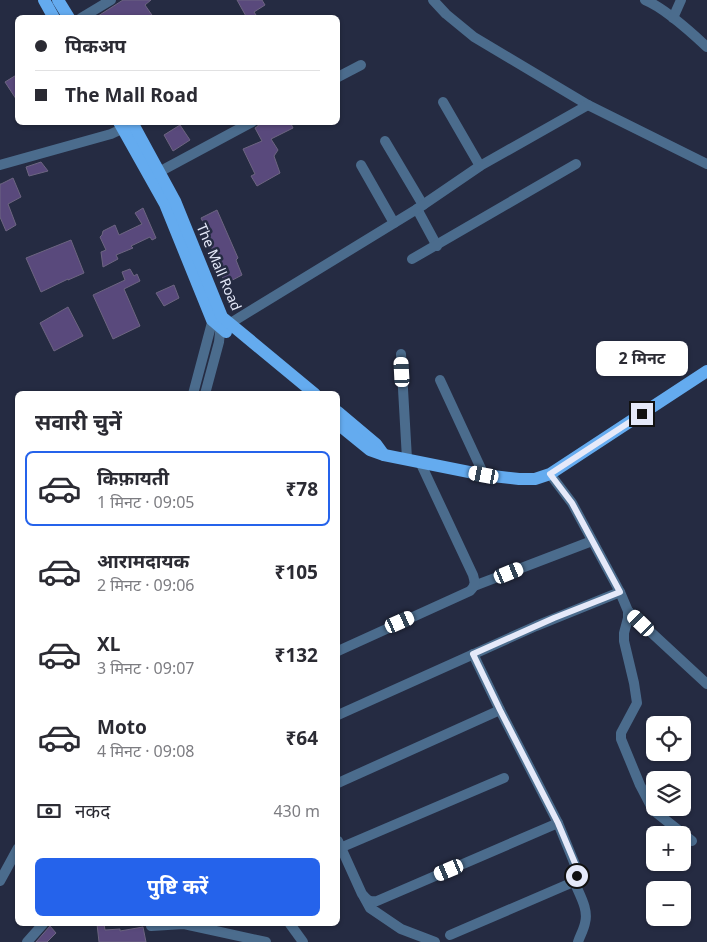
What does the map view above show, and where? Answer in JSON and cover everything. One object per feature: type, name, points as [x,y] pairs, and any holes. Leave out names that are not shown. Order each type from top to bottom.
[{"type":"main road","points":[[44,0],[52,15]]},
{"type":"main road","points":[[58,0],[67,15]]},
{"type":"main road","name":"The Mall Road","points":[[126,125],[220,319],[298,391]]},
{"type":"main road","name":"The Mall Road","points":[[127,125],[159,172],[175,200],[220,319],[311,391]]},
{"type":"main road","points":[[340,426],[370,450],[384,455],[484,475],[520,480],[536,479],[550,474],[707,370]]},
{"type":"main road","points":[[340,414],[376,444],[384,455]]},
{"type":"street","points":[[86,15],[111,0]]},
{"type":"street","points":[[433,0],[446,14],[474,36],[588,105],[707,164]]},
{"type":"street","points":[[645,0],[702,36],[707,47]]},
{"type":"street","points":[[673,18],[681,0]]},
{"type":"street","points":[[340,76],[361,65]]},
{"type":"street","points":[[443,102],[480,166]]},
{"type":"street","points":[[194,391],[220,319],[394,223],[480,166],[588,105]]},
{"type":"street","points":[[0,165],[111,134],[124,125]]},
{"type":"street","points":[[159,172],[246,125]]},
{"type":"street","points":[[385,141],[420,207],[437,246]]},
{"type":"street","points":[[412,259],[576,164]]},
{"type":"street","points":[[361,165],[394,223]]},
{"type":"street","points":[[206,391],[219,342],[220,319]]},
{"type":"street","points":[[401,354],[407,460]]},
{"type":"street","points":[[440,380],[484,475]]},
{"type":"street","points":[[340,650],[470,591],[476,582],[420,462]]},
{"type":"street","points":[[550,474],[572,503],[620,592],[628,611],[624,641],[637,703],[621,733],[621,739],[652,810],[692,841]]},
{"type":"street","points":[[474,586],[592,540]]},
{"type":"street","points":[[340,714],[554,618],[620,592]]},
{"type":"street","points":[[628,611],[707,684]]},
{"type":"street","points":[[450,935],[574,881],[578,872],[558,823],[473,654]]},
{"type":"street","points":[[340,782],[500,710]]},
{"type":"street","points":[[340,845],[504,778]]},
{"type":"street","points":[[362,894],[366,900],[371,902],[377,901],[558,823]]},
{"type":"street","points":[[340,847],[370,908],[401,929],[435,942]]},
{"type":"street","points":[[0,881],[15,854]]},
{"type":"street","points":[[574,881],[585,908],[586,916],[582,941]]},
{"type":"street","points":[[27,942],[41,926]]},
{"type":"street","points":[[193,926],[266,942]]},
{"type":"street","points":[[291,926],[303,942]]},
{"type":"building","points":[[123,0],[151,0],[145,5],[152,15],[100,15]]},
{"type":"building","points":[[237,0],[262,0],[265,5],[254,12],[256,15],[245,15]]},
{"type":"building","points":[[15,76],[15,97],[5,82]]},
{"type":"building","points":[[180,125],[190,140],[173,151],[164,135]]},
{"type":"building","points":[[292,125],[293,128],[271,139],[278,150],[274,156],[280,173],[257,186],[251,176],[255,174],[243,149],[262,141],[255,128],[258,126]]},
{"type":"building","points":[[41,162],[48,171],[29,176],[26,167]]},
{"type":"building","points":[[13,178],[21,197],[8,204],[16,225],[6,231],[0,217],[0,184]]},
{"type":"building","points":[[143,208],[156,238],[152,240],[150,237],[131,246],[133,248],[116,255],[118,259],[103,267],[101,252],[106,250],[100,237],[103,231],[115,225],[119,235],[142,224],[135,213]]},
{"type":"building","points":[[217,210],[238,258],[236,260],[242,275],[225,284],[209,240],[211,239],[201,218]]},
{"type":"building","points":[[71,240],[84,273],[41,292],[26,258]]},
{"type":"building","points":[[130,269],[134,276],[137,274],[140,281],[124,289],[140,326],[113,339],[93,295],[125,280],[122,272]]},
{"type":"building","points":[[174,285],[179,298],[164,306],[156,293]]},
{"type":"building","points":[[68,307],[83,336],[54,351],[40,323]]},
{"type":"building","points":[[50,926],[56,933],[47,942],[36,942]]},
{"type":"building","points":[[97,926],[104,926],[105,930],[120,929],[120,931],[143,927],[146,942],[99,942]]},
{"type":"route","points":[[577,876],[577,868],[558,823],[473,654],[554,618],[620,592],[572,503],[550,474],[642,414]]}]
